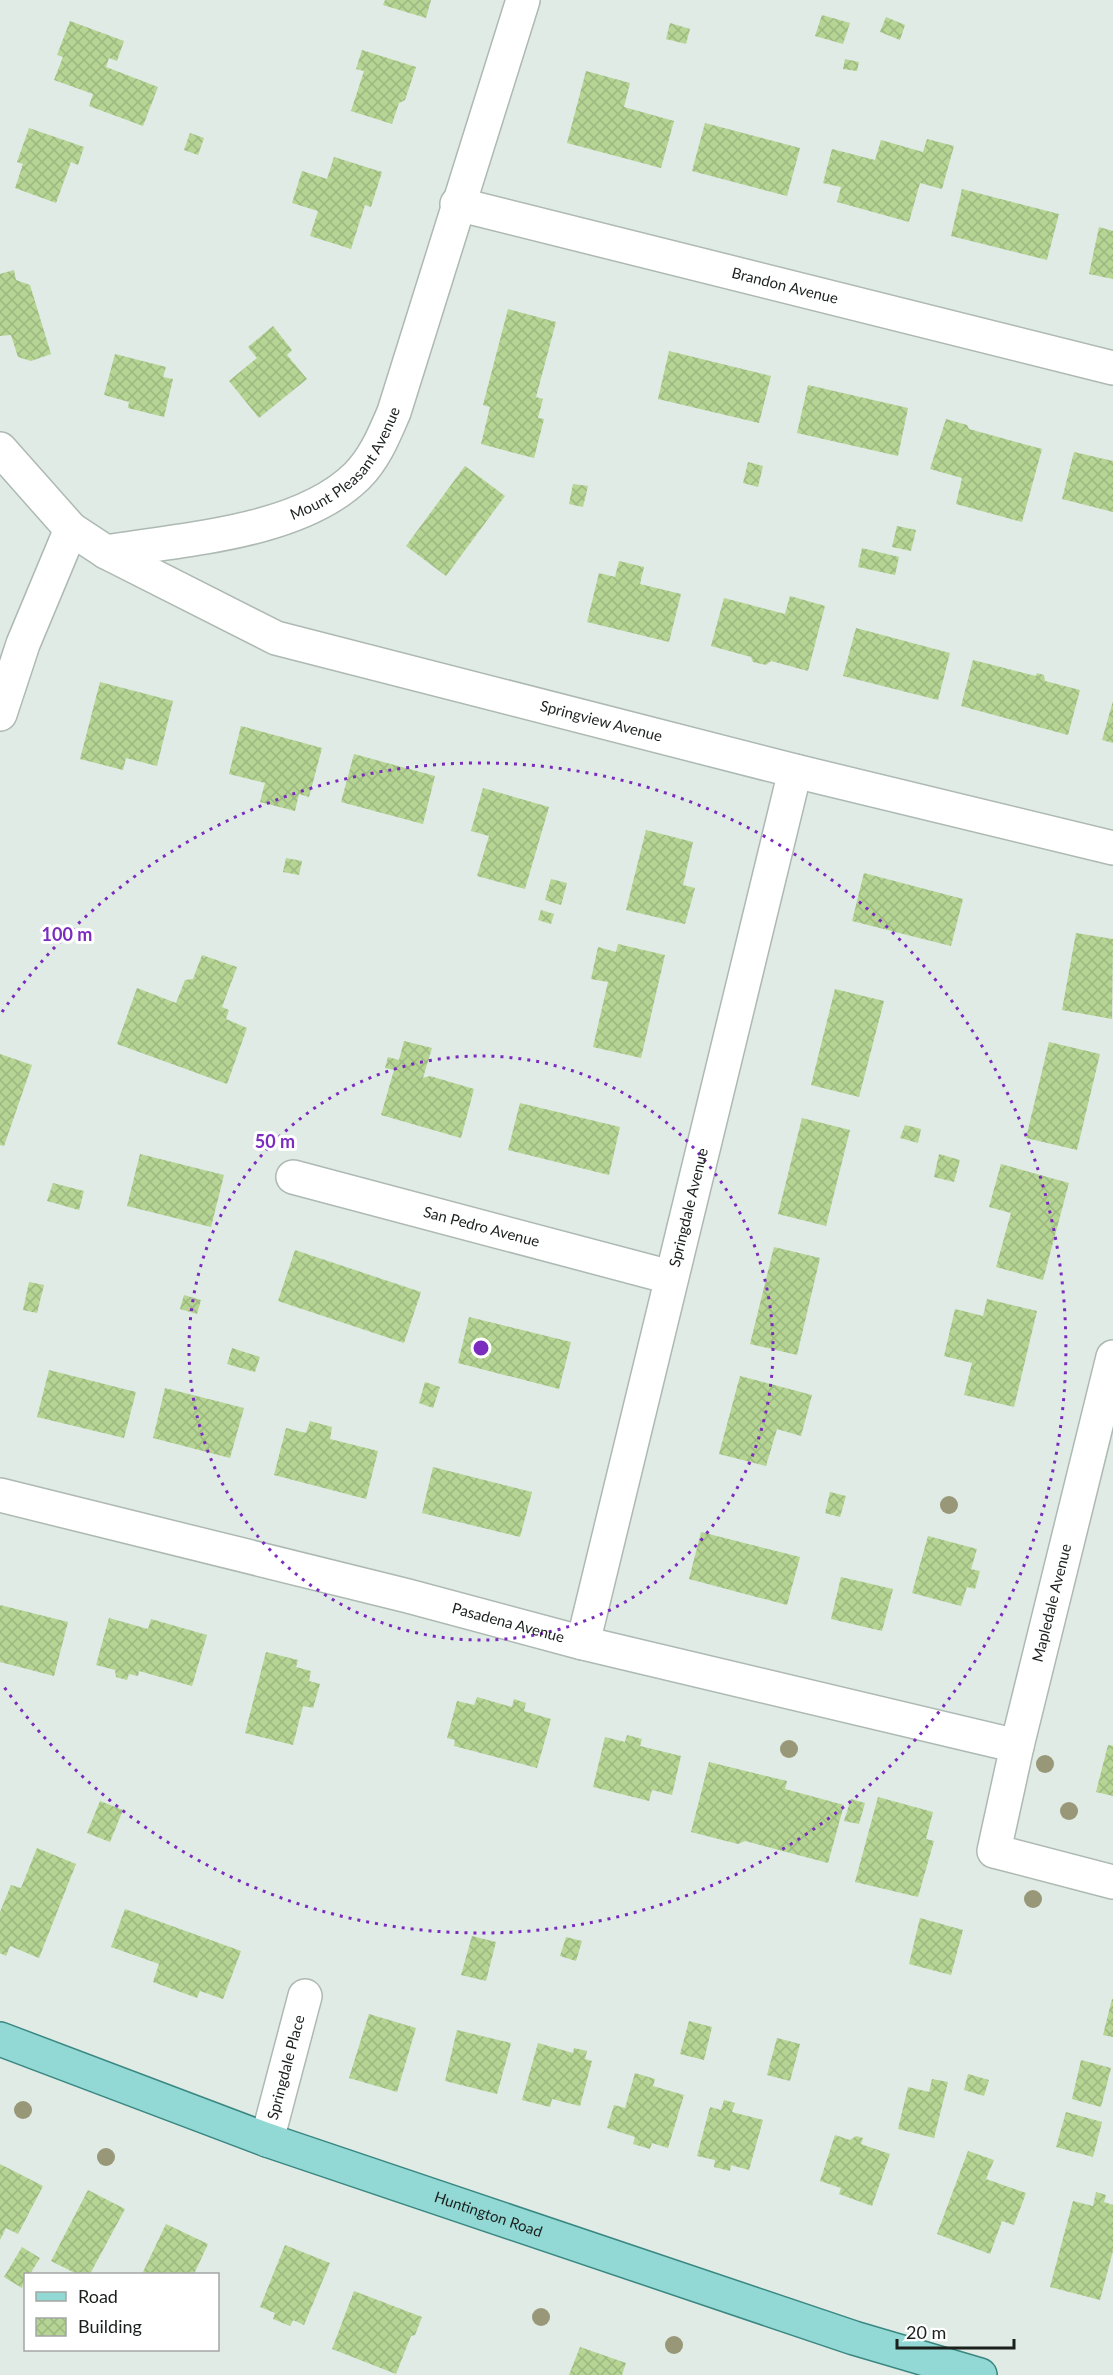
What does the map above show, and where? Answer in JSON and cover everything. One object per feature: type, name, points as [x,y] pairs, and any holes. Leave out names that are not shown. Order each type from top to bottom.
[{"type":"main road","name":"Huntington Road","points":[[0,2039],[267,2140],[854,2338],[980,2375]]},
{"type":"street","name":"Mount Pleasant Avenue","points":[[106,552],[233,530],[293,514],[334,495],[359,474],[381,442],[394,412],[457,204],[523,0]]},
{"type":"street","name":"Brandon Avenue","points":[[457,204],[1113,368]]},
{"type":"street","points":[[0,449],[71,529],[106,552]]},
{"type":"street","points":[[0,714],[23,644],[71,529]]},
{"type":"street","name":"Springview Avenue","points":[[106,552],[276,638],[795,771],[1113,848]]},
{"type":"street","name":"Springdale Avenue","points":[[583,1643],[670,1277],[795,771]]},
{"type":"street","name":"San Pedro Avenue","points":[[293,1177],[670,1277]]},
{"type":"street","name":"Mapledale Avenue","points":[[1113,1356],[1017,1746],[994,1851],[1113,1882]]},
{"type":"street","name":"Pasadena Avenue","points":[[0,1495],[408,1596],[583,1643],[1017,1746]]},
{"type":"street","name":"Springdale Place","points":[[267,2140],[305,1996]]},
{"type":"building","points":[[385,0],[431,0],[426,18],[383,5]]},
{"type":"building","points":[[822,15],[850,23],[843,44],[815,36]]},
{"type":"building","points":[[886,17],[905,25],[900,40],[880,32]]},
{"type":"building","points":[[70,21],[124,41],[117,61],[109,58],[106,67],[158,87],[143,126],[89,106],[93,94],[54,80],[63,57],[57,55]]},
{"type":"building","points":[[670,23],[690,29],[686,44],[666,39]]},
{"type":"building","points":[[362,50],[416,67],[405,100],[399,103],[392,124],[351,111],[364,71],[356,69]]},
{"type":"building","points":[[845,59],[859,62],[857,71],[843,69]]},
{"type":"building","points":[[586,71],[630,83],[624,107],[674,121],[661,168],[567,143]]},
{"type":"building","points":[[705,123],[800,148],[787,196],[692,171]]},
{"type":"building","points":[[29,128],[84,147],[78,165],[71,162],[56,203],[15,188],[23,164],[17,162]]},
{"type":"building","points":[[190,133],[204,138],[198,155],[184,150]]},
{"type":"building","points":[[927,139],[954,146],[942,189],[920,183],[909,222],[837,202],[841,187],[823,183],[832,149],[875,160],[881,140],[923,152]]},
{"type":"building","points":[[334,157],[382,172],[371,207],[365,205],[351,249],[310,236],[318,211],[292,203],[302,171],[327,179]]},
{"type":"building","points":[[962,189],[1059,214],[1047,260],[951,236]]},
{"type":"building","points":[[1099,227],[1113,231],[1113,279],[1089,274]]},
{"type":"building","points":[[14,270],[16,280],[30,285],[51,354],[31,361],[18,357],[11,335],[0,336],[0,274]]},
{"type":"building","points":[[508,309],[556,322],[536,397],[543,399],[538,418],[544,419],[534,458],[481,444],[490,407],[483,405]]},
{"type":"building","points":[[273,326],[292,350],[287,355],[307,379],[259,418],[229,381],[257,358],[248,347]]},
{"type":"building","points":[[669,351],[771,376],[759,423],[658,399]]},
{"type":"building","points":[[115,354],[166,367],[163,377],[173,379],[164,417],[128,408],[129,402],[104,395]]},
{"type":"building","points":[[808,385],[908,408],[898,456],[797,433]]},
{"type":"building","points":[[946,419],[967,425],[969,429],[1042,449],[1022,522],[956,504],[962,478],[930,469]]},
{"type":"building","points":[[1074,452],[1113,461],[1113,512],[1062,499]]},
{"type":"building","points":[[748,462],[763,466],[758,487],[743,483]]},
{"type":"building","points":[[465,466],[505,496],[446,576],[406,546]]},
{"type":"building","points":[[573,484],[588,486],[583,507],[569,504]]},
{"type":"building","points":[[897,526],[916,530],[911,551],[892,547]]},
{"type":"building","points":[[862,548],[899,557],[895,575],[858,567]]},
{"type":"building","points":[[619,561],[644,567],[640,584],[681,594],[669,642],[587,622],[599,573],[615,577]]},
{"type":"building","points":[[790,596],[825,606],[808,671],[771,661],[766,665],[753,662],[751,657],[711,646],[724,598],[785,614]]},
{"type":"building","points":[[856,628],[950,653],[938,700],[843,676]]},
{"type":"building","points":[[973,660],[1036,676],[1037,673],[1044,675],[1045,681],[1080,690],[1068,735],[961,706]]},
{"type":"building","points":[[100,682],[173,701],[157,766],[126,758],[123,770],[80,759]]},
{"type":"building","points":[[1113,701],[1113,743],[1102,740]]},
{"type":"building","points":[[241,726],[322,748],[309,797],[299,794],[295,811],[260,802],[265,783],[229,774]]},
{"type":"building","points":[[354,754],[435,776],[423,824],[341,802]]},
{"type":"building","points":[[483,788],[549,807],[525,889],[477,876],[489,836],[471,831]]},
{"type":"building","points":[[646,830],[693,842],[683,885],[695,888],[685,924],[626,910]]},
{"type":"building","points":[[286,858],[302,861],[299,875],[283,872]]},
{"type":"building","points":[[864,873],[963,899],[951,946],[852,921]]},
{"type":"building","points":[[551,879],[567,883],[561,905],[545,900]]},
{"type":"building","points":[[541,910],[554,914],[551,924],[538,920]]},
{"type":"building","points":[[1076,933],[1113,939],[1112,1019],[1062,1010]]},
{"type":"building","points":[[618,944],[665,955],[641,1058],[593,1047],[608,982],[591,979],[598,947],[616,952]]},
{"type":"building","points":[[202,955],[237,967],[222,1007],[229,1010],[226,1019],[247,1028],[227,1084],[117,1044],[137,988],[176,1003],[185,980],[193,979]]},
{"type":"building","points":[[835,989],[884,1001],[859,1097],[811,1085]]},
{"type":"building","points":[[404,1041],[432,1048],[423,1078],[430,1076],[474,1089],[461,1138],[381,1115],[394,1070],[385,1068],[388,1057],[399,1060]]},
{"type":"building","points":[[1049,1042],[1100,1054],[1077,1150],[1026,1138]]},
{"type":"building","points":[[0,1054],[32,1065],[4,1146],[0,1145]]},
{"type":"building","points":[[520,1103],[620,1127],[609,1175],[508,1150]]},
{"type":"building","points":[[802,1118],[850,1130],[826,1226],[778,1214]]},
{"type":"building","points":[[905,1125],[921,1129],[918,1143],[900,1138]]},
{"type":"building","points":[[140,1154],[224,1175],[211,1227],[127,1206]]},
{"type":"building","points":[[939,1154],[960,1160],[954,1182],[934,1177]]},
{"type":"building","points":[[1001,1164],[1069,1183],[1043,1280],[996,1267],[1011,1213],[989,1207]]},
{"type":"building","points":[[53,1183],[84,1191],[79,1210],[47,1201]]},
{"type":"building","points":[[774,1247],[820,1258],[797,1355],[750,1344]]},
{"type":"building","points":[[295,1250],[421,1292],[404,1343],[278,1301]]},
{"type":"building","points":[[29,1282],[44,1285],[37,1313],[23,1310]]},
{"type":"building","points":[[184,1295],[201,1300],[197,1314],[180,1309]]},
{"type":"building","points":[[987,1299],[1037,1311],[1014,1407],[964,1395],[972,1363],[944,1356],[955,1309],[983,1316]]},
{"type":"building","points":[[469,1317],[571,1342],[559,1389],[458,1363]]},
{"type":"building","points":[[232,1348],[260,1357],[255,1372],[227,1364]]},
{"type":"building","points":[[49,1370],[136,1392],[124,1438],[37,1417]]},
{"type":"building","points":[[740,1376],[812,1395],[801,1436],[777,1429],[766,1466],[719,1454]]},
{"type":"building","points":[[425,1382],[440,1387],[433,1408],[419,1403]]},
{"type":"building","points":[[165,1388],[244,1408],[230,1458],[153,1438]]},
{"type":"building","points":[[310,1421],[332,1427],[330,1439],[378,1451],[366,1499],[274,1475],[286,1428],[306,1433]]},
{"type":"building","points":[[433,1467],[532,1492],[520,1537],[422,1513]]},
{"type":"building","points":[[830,1492],[846,1496],[840,1517],[825,1513]]},
{"type":"building","points":[[701,1532],[800,1557],[787,1605],[689,1579]]},
{"type":"building","points":[[928,1536],[977,1549],[971,1569],[980,1571],[975,1589],[967,1587],[961,1606],[912,1593]]},
{"type":"building","points":[[841,1577],[893,1589],[882,1631],[831,1619]]},
{"type":"building","points":[[0,1605],[68,1622],[54,1676],[0,1662]]},
{"type":"building","points":[[109,1618],[148,1629],[151,1619],[207,1635],[192,1686],[139,1671],[138,1676],[129,1674],[127,1680],[116,1677],[115,1670],[96,1665]]},
{"type":"building","points":[[266,1652],[298,1660],[296,1667],[311,1671],[309,1681],[320,1684],[313,1708],[303,1706],[293,1745],[245,1733]]},
{"type":"building","points":[[477,1697],[512,1707],[514,1699],[526,1703],[524,1711],[551,1719],[537,1768],[454,1746],[455,1740],[447,1738],[457,1701],[474,1705]]},
{"type":"building","points":[[627,1735],[642,1739],[640,1746],[681,1756],[672,1795],[652,1790],[649,1801],[593,1787],[605,1737],[625,1742]]},
{"type":"building","points":[[1108,1745],[1113,1746],[1113,1796],[1096,1792]]},
{"type":"building","points":[[709,1762],[787,1781],[785,1789],[844,1805],[828,1863],[745,1841],[738,1844],[691,1832]]},
{"type":"building","points":[[878,1797],[933,1812],[926,1839],[934,1841],[918,1897],[855,1882]]},
{"type":"building","points":[[851,1799],[865,1803],[859,1824],[844,1821]]},
{"type":"building","points":[[100,1801],[123,1810],[110,1842],[87,1833]]},
{"type":"building","points":[[37,1848],[76,1864],[39,1958],[10,1946],[6,1956],[0,1953],[0,1912],[11,1885],[21,1888]]},
{"type":"building","points":[[125,1909],[241,1951],[223,1999],[200,1991],[197,1998],[153,1982],[159,1964],[111,1947]]},
{"type":"building","points":[[920,1918],[963,1930],[951,1975],[909,1964]]},
{"type":"building","points":[[472,1936],[496,1942],[486,1981],[461,1975]]},
{"type":"building","points":[[566,1937],[582,1941],[576,1961],[560,1956]]},
{"type":"building","points":[[1113,1999],[1113,2037],[1103,2035]]},
{"type":"building","points":[[369,2014],[416,2028],[397,2092],[349,2078]]},
{"type":"building","points":[[689,2021],[712,2027],[704,2060],[680,2054]]},
{"type":"building","points":[[457,2030],[511,2043],[497,2094],[445,2081]]},
{"type":"building","points":[[777,2038],[800,2044],[790,2081],[767,2075]]},
{"type":"building","points":[[538,2043],[573,2053],[574,2048],[587,2051],[585,2059],[592,2061],[580,2106],[552,2099],[550,2107],[522,2100]]},
{"type":"building","points":[[1081,2060],[1111,2068],[1101,2107],[1072,2099]]},
{"type":"building","points":[[635,2073],[655,2079],[653,2086],[684,2095],[668,2148],[652,2143],[650,2149],[633,2144],[635,2137],[607,2128],[614,2105],[625,2108]]},
{"type":"building","points":[[968,2074],[989,2080],[984,2096],[964,2090]]},
{"type":"building","points":[[932,2079],[948,2082],[934,2138],[898,2129],[908,2087],[929,2092]]},
{"type":"building","points":[[724,2100],[735,2103],[732,2112],[763,2120],[749,2170],[731,2165],[730,2171],[714,2167],[715,2160],[697,2156],[710,2107],[721,2110]]},
{"type":"building","points":[[1066,2112],[1102,2122],[1093,2157],[1056,2147]]},
{"type":"building","points":[[835,2135],[850,2140],[856,2136],[863,2138],[861,2144],[890,2154],[872,2206],[839,2194],[841,2188],[820,2181]]},
{"type":"building","points":[[968,2151],[994,2160],[986,2179],[1026,2193],[1014,2225],[1002,2221],[990,2254],[937,2234]]},
{"type":"building","points":[[0,2164],[43,2186],[18,2234],[6,2228],[0,2240]]},
{"type":"building","points":[[88,2190],[125,2209],[91,2273],[75,2273],[51,2261]]},
{"type":"building","points":[[1096,2192],[1106,2195],[1104,2202],[1113,2205],[1113,2251],[1100,2300],[1050,2287],[1073,2201],[1093,2206]]},
{"type":"building","points":[[166,2224],[208,2244],[194,2273],[142,2273]]},
{"type":"building","points":[[285,2245],[330,2263],[304,2325],[293,2320],[290,2326],[273,2319],[275,2313],[260,2307]]},
{"type":"building","points":[[22,2247],[40,2258],[31,2273],[24,2273],[22,2288],[4,2277]]},
{"type":"building","points":[[354,2291],[422,2317],[415,2335],[411,2336],[396,2374],[332,2349]]},
{"type":"building","points":[[580,2347],[626,2363],[622,2375],[569,2375]]}]
